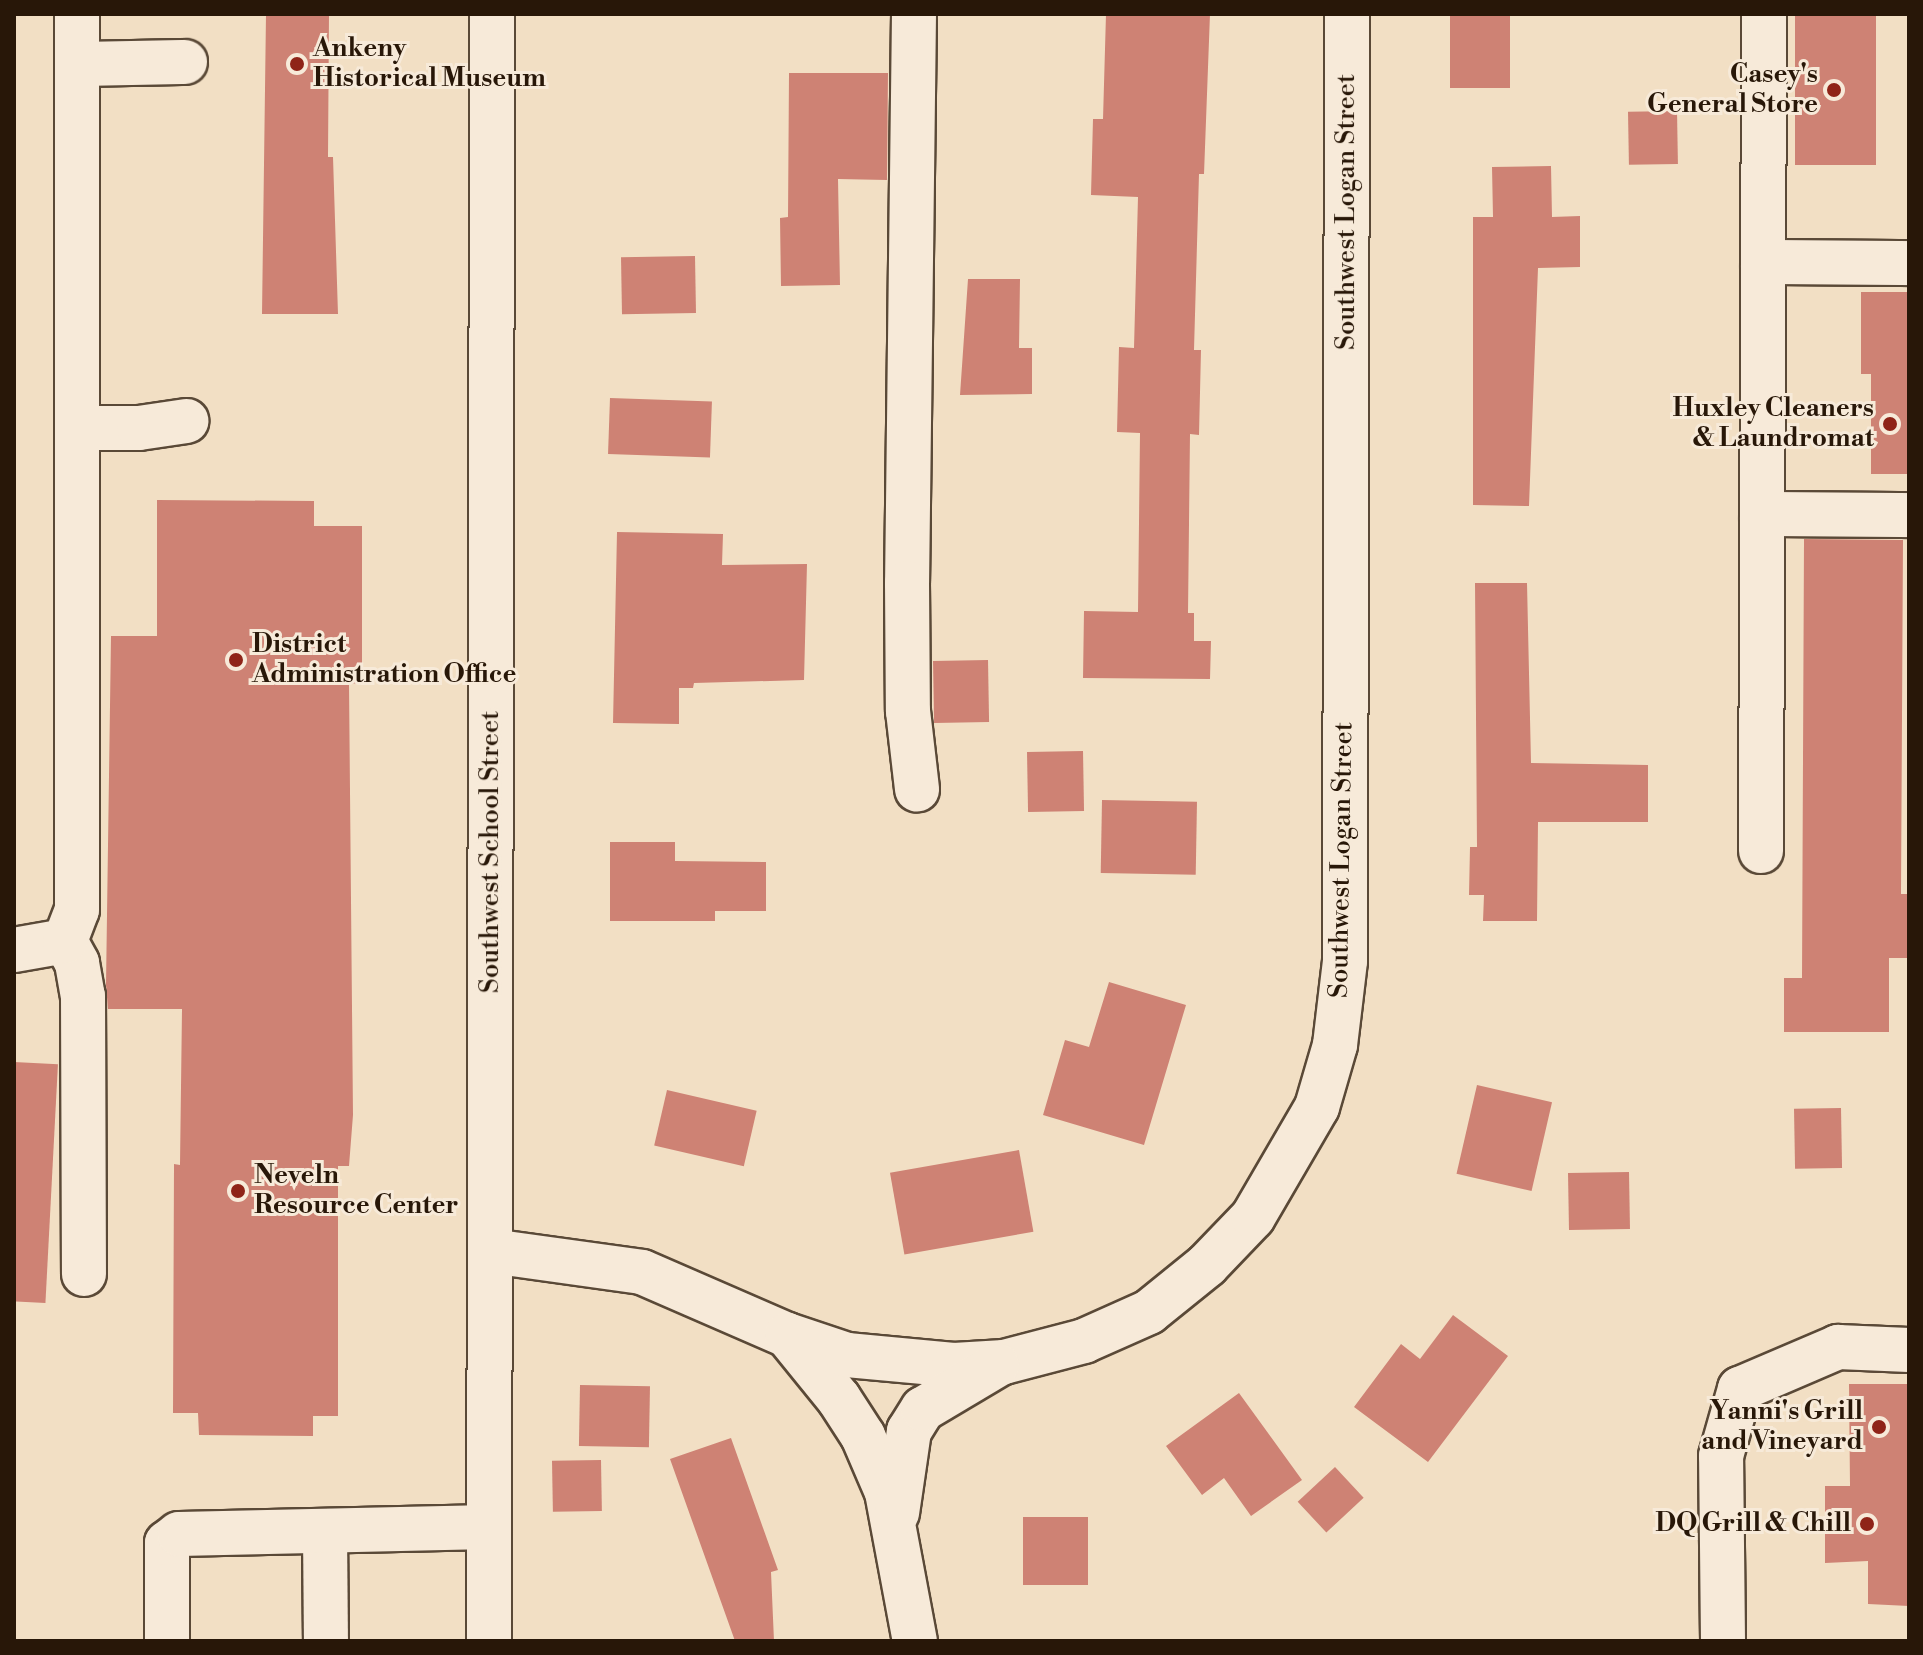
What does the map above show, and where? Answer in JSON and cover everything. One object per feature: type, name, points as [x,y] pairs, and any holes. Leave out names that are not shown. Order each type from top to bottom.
[{"type":"street","points":[[77,14],[77,910],[65,941],[77,963],[83,996],[84,1274]]},
{"type":"street","name":"Southwest School Street","points":[[489,1641],[492,14]]},
{"type":"street","points":[[914,14],[907,583],[908,711],[917,789]]},
{"type":"street","name":"Southwest Logan Street","points":[[491,1251],[642,1272],[787,1335],[847,1355],[896,1363],[1004,1362],[1084,1341],[1149,1312],[1207,1265],[1253,1217],[1288,1162],[1317,1107],[1335,1045],[1345,961],[1347,14]]},
{"type":"street","points":[[1761,851],[1764,14]]},
{"type":"street","points":[[78,64],[185,62]]},
{"type":"street","points":[[1763,262],[1909,263]]},
{"type":"street","points":[[77,428],[139,428],[186,421]]},
{"type":"street","points":[[1762,514],[1909,515]]},
{"type":"street","points":[[14,950],[65,941]]},
{"type":"street","points":[[787,1335],[820,1370],[863,1436],[896,1519],[915,1641]]},
{"type":"street","points":[[1723,1641],[1721,1456],[1740,1389],[1838,1347],[1909,1350]]},
{"type":"street","points":[[896,1519],[909,1431],[923,1409],[1004,1362]]},
{"type":"street","points":[[167,1641],[167,1543],[179,1534],[489,1527]]},
{"type":"street","points":[[325,1531],[326,1641]]},
{"type":"building","points":[[266,14],[329,14],[328,157],[333,157],[338,314],[262,314]]},
{"type":"building","points":[[1106,14],[1210,14],[1204,174],[1199,174],[1194,350],[1201,350],[1199,435],[1190,434],[1188,613],[1194,613],[1194,641],[1211,641],[1210,679],[1083,678],[1084,611],[1138,612],[1140,433],[1117,432],[1119,347],[1134,348],[1138,197],[1091,195],[1093,119],[1103,119]]},
{"type":"building","points":[[1450,14],[1510,14],[1510,88],[1450,88]]},
{"type":"building","name":"Casey's General Store","points":[[1795,14],[1876,14],[1876,165],[1795,165]]},
{"type":"building","points":[[789,73],[888,73],[887,180],[838,179],[840,285],[781,286],[780,218],[788,217]]},
{"type":"building","points":[[1677,111],[1678,164],[1629,165],[1628,112]]},
{"type":"building","points":[[1551,166],[1552,217],[1580,216],[1580,267],[1538,268],[1529,506],[1473,505],[1473,217],[1493,217],[1492,167]]},
{"type":"building","points":[[695,256],[696,313],[622,314],[621,257]]},
{"type":"building","points":[[968,279],[1020,279],[1019,348],[1032,348],[1032,394],[960,395]]},
{"type":"building","points":[[1861,292],[1909,292],[1909,474],[1871,474],[1871,374],[1861,374]]},
{"type":"building","points":[[610,398],[712,402],[710,458],[608,454]]},
{"type":"building","points":[[157,500],[314,501],[314,526],[362,526],[362,684],[349,683],[353,1115],[349,1166],[338,1166],[338,1416],[313,1416],[313,1436],[199,1435],[198,1413],[173,1413],[174,1164],[180,1165],[182,1009],[108,1009],[106,985],[111,636],[157,636]]},
{"type":"building","points":[[617,532],[723,534],[722,565],[807,564],[804,680],[694,683],[693,688],[679,688],[679,724],[613,723]]},
{"type":"building","points":[[1804,539],[1903,540],[1901,894],[1909,894],[1909,958],[1889,958],[1889,1032],[1784,1032],[1784,978],[1802,978]]},
{"type":"building","points":[[1475,583],[1527,583],[1531,763],[1648,765],[1648,822],[1538,822],[1537,921],[1483,921],[1484,895],[1469,895],[1470,847],[1477,847]]},
{"type":"building","points":[[988,660],[989,722],[934,723],[933,661]]},
{"type":"building","points":[[1083,751],[1084,811],[1028,812],[1027,752]]},
{"type":"building","points":[[1102,800],[1197,802],[1196,875],[1101,873]]},
{"type":"building","points":[[610,842],[675,842],[675,861],[766,862],[766,911],[715,911],[715,921],[610,921]]},
{"type":"building","points":[[1109,982],[1186,1005],[1144,1145],[1043,1115],[1065,1040],[1089,1047]]},
{"type":"building","points":[[14,1062],[58,1064],[45,1303],[14,1301]]},
{"type":"building","points":[[1477,1085],[1552,1102],[1532,1191],[1457,1174]]},
{"type":"building","points":[[667,1090],[757,1111],[744,1166],[654,1146]]},
{"type":"building","points":[[1841,1108],[1842,1168],[1795,1169],[1794,1109]]},
{"type":"building","points":[[1019,1150],[1033,1232],[904,1254],[890,1173]]},
{"type":"building","points":[[1629,1172],[1630,1229],[1569,1230],[1568,1173]]},
{"type":"building","points":[[1453,1315],[1508,1356],[1428,1462],[1354,1407],[1401,1344],[1420,1359]]},
{"type":"building","points":[[1849,1384],[1909,1384],[1909,1606],[1868,1604],[1868,1561],[1825,1563],[1825,1486],[1850,1486]]},
{"type":"building","points":[[580,1385],[650,1386],[649,1447],[579,1446]]},
{"type":"building","points":[[1239,1393],[1302,1480],[1251,1516],[1224,1478],[1202,1495],[1166,1446]]},
{"type":"building","points":[[731,1438],[778,1570],[771,1572],[774,1641],[735,1641],[670,1459]]},
{"type":"building","points":[[601,1460],[602,1511],[553,1512],[552,1461]]},
{"type":"building","points":[[1335,1467],[1364,1498],[1326,1532],[1298,1502]]},
{"type":"building","points":[[1023,1517],[1088,1517],[1088,1585],[1023,1585]]},
{"type":"place","name":"Ankeny Historical Museum","points":[[297,64]]},
{"type":"place","name":"Casey's General Store","points":[[1834,90]]},
{"type":"place","name":"Huxley Cleaners & Laundromat","points":[[1890,424]]},
{"type":"place","name":"District Administration Office","points":[[236,660]]},
{"type":"place","name":"Neveln Resource Center","points":[[238,1191]]},
{"type":"place","name":"Yanni's Grill and Vineyard","points":[[1879,1427]]},
{"type":"place","name":"DQ Grill & Chill","points":[[1867,1524]]}]
